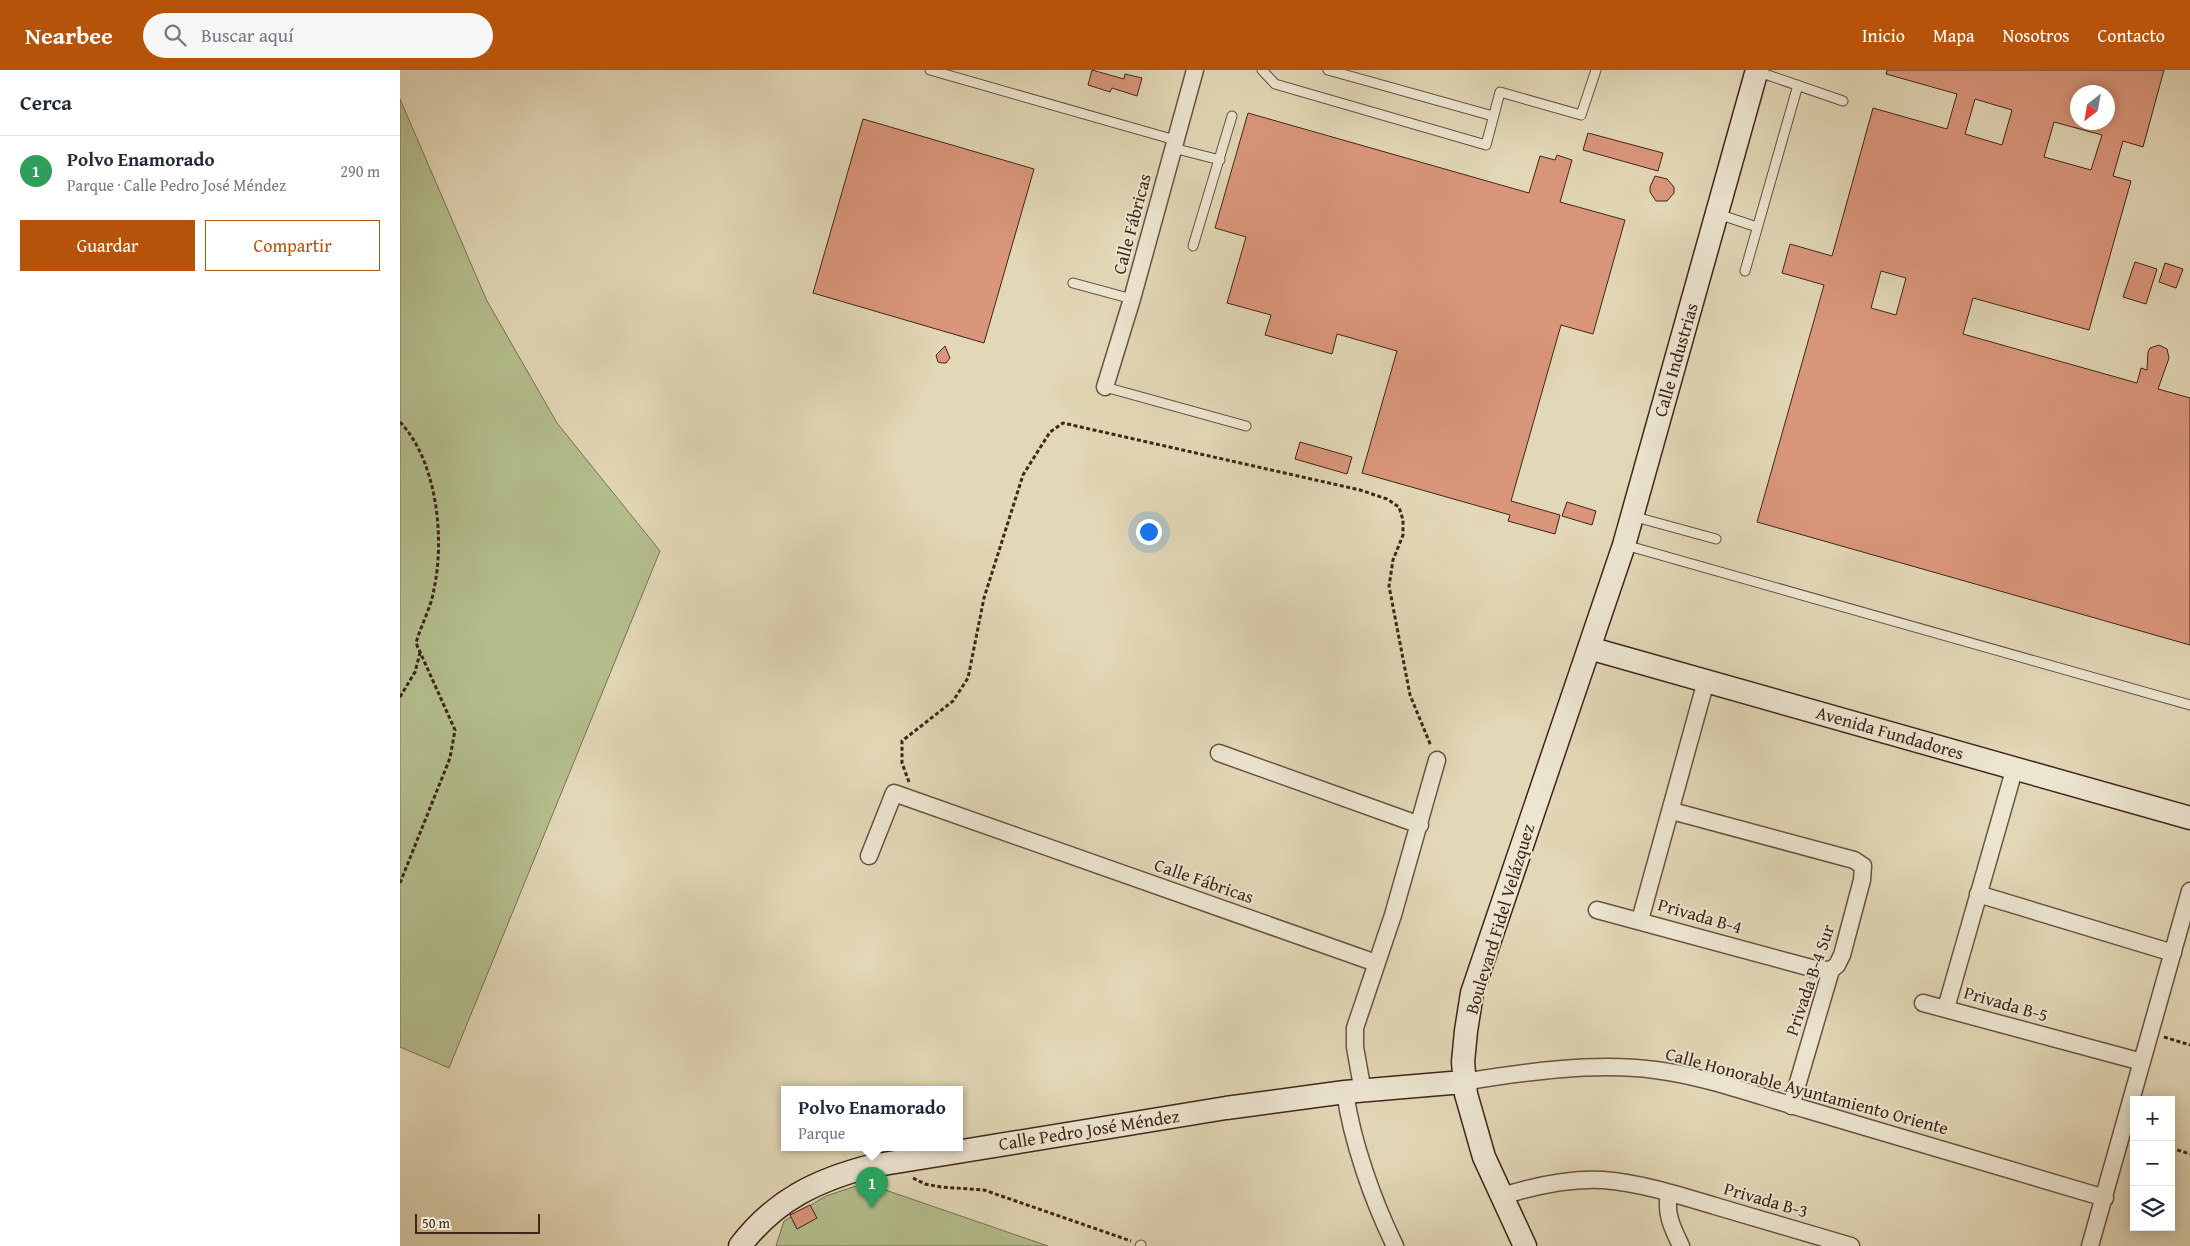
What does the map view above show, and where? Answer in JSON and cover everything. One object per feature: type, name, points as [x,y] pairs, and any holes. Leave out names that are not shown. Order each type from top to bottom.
[{"type":"street","name":"Calle Fábricas","points":[[1105,387],[1132,299],[1195,70]]},
{"type":"street","name":"Calle Industrias","points":[[1589,648],[1624,545],[1757,71]]},
{"type":"street","name":"Avenida Fundadores","points":[[1589,648],[2190,818]]},
{"type":"street","name":"Boulevard Fidel Velázquez","points":[[1525,1246],[1484,1157],[1474,1125],[1463,1082],[1466,1031],[1472,993],[1589,648]]},
{"type":"street","name":"Privada B-4","points":[[1706,681],[1672,810],[1640,920],[1815,969],[1831,970]]},
{"type":"street","points":[[1219,752],[1420,825]]},
{"type":"street","points":[[1395,1246],[1368,1180],[1349,1123],[1354,1092],[1355,1028],[1420,825],[1437,760]]},
{"type":"street","name":"Privada B-5","points":[[2014,767],[1946,1008],[2142,1062]]},
{"type":"street","name":"Calle Fábricas","points":[[869,856],[894,793],[1376,963]]},
{"type":"street","name":"Privada B-4 Sur","points":[[1672,810],[1854,860],[1862,866],[1862,880],[1842,955],[1837,965],[1831,970],[1791,1106]]},
{"type":"street","points":[[2090,1246],[2190,892]]},
{"type":"street","points":[[1978,894],[2173,953]]},
{"type":"street","points":[[1597,910],[1640,920]]},
{"type":"street","points":[[1923,1003],[1946,1008]]},
{"type":"street","name":"Calle Honorable Ayuntamiento Oriente","points":[[1463,1082],[1528,1073],[1611,1066],[1655,1070],[1696,1079],[1791,1106],[2104,1198]]},
{"type":"street","name":"Calle Pedro José Méndez","points":[[963,1150],[1226,1108],[1354,1092],[1463,1082]]},
{"type":"street","name":"Calle Pedro José Méndez","points":[[740,1246],[782,1205],[819,1182],[871,1166],[960,1151]]},
{"type":"street","name":"Privada B-3","points":[[1502,1196],[1542,1185],[1602,1180],[1669,1192],[1851,1246]]},
{"type":"street","points":[[1669,1192],[1667,1210],[1669,1220],[1681,1246]]},
{"type":"lane","points":[[930,70],[1174,144],[1220,160]]},
{"type":"lane","points":[[1262,70],[1275,84],[1486,145],[1500,92],[1581,115],[1596,70]]},
{"type":"lane","points":[[1328,70],[1494,116]]},
{"type":"lane","points":[[1757,71],[1843,101]]},
{"type":"lane","points":[[1745,271],[1798,85]]},
{"type":"lane","points":[[1194,246],[1232,116]]},
{"type":"lane","points":[[1718,214],[1757,227]]},
{"type":"lane","points":[[1073,283],[1132,299]]},
{"type":"lane","points":[[1105,387],[1246,426]]},
{"type":"lane","points":[[1631,516],[1716,539]]},
{"type":"lane","points":[[1624,545],[2190,705]]},
{"type":"path","points":[[400,422],[407,429],[425,463],[432,490],[437,524],[438,567],[434,590],[416,643],[455,730],[450,758],[400,883]]},
{"type":"path","points":[[916,800],[902,763],[902,741],[953,701],[968,678],[984,598],[1023,475],[1050,432],[1063,423],[1360,490],[1387,499],[1399,507],[1403,520],[1403,535],[1393,560],[1389,586],[1410,695],[1437,760]]},
{"type":"path","points":[[400,697],[415,672],[420,653]]},
{"type":"path","points":[[2150,1033],[2190,1045]]},
{"type":"path","points":[[2175,1149],[2190,1154]]},
{"type":"path","points":[[898,1161],[906,1174],[925,1184],[984,1190],[1141,1246]]},
{"type":"green space","points":[[400,99],[487,301],[557,423],[660,551],[449,1068],[400,1047]]},
{"type":"green space","points":[[865,1183],[1048,1246],[776,1246],[784,1221],[826,1196]]},
{"type":"building","points":[[1092,70],[1124,79],[1125,74],[1142,78],[1137,96],[1112,88],[1110,92],[1088,85]]},
{"type":"building","points":[[1887,70],[2164,70],[2143,147],[2123,141],[2113,176],[2131,181],[2089,330],[1973,298],[1963,334],[2137,383],[2141,368],[2147,370],[2150,348],[2159,345],[2167,349],[2169,358],[2158,389],[2190,398],[2190,645],[1757,522],[1824,285],[1782,273],[1790,244],[1832,256],[1873,108],[1947,129],[1957,94],[1886,74]],"holes":[[[1975,99],[2012,110],[2002,145],[1965,134]],[[1881,271],[1906,278],[1896,315],[1871,308]]]},
{"type":"building","points":[[1248,113],[1529,193],[1540,156],[1555,160],[1557,155],[1572,160],[1560,202],[1625,220],[1593,334],[1561,325],[1511,501],[1560,515],[1555,534],[1508,521],[1510,515],[1362,473],[1397,351],[1337,334],[1332,354],[1265,335],[1271,315],[1227,303],[1246,237],[1215,228]]},
{"type":"building","points":[[863,119],[1034,169],[984,343],[813,293]]},
{"type":"building","points":[[1588,133],[1663,153],[1658,171],[1583,150]]},
{"type":"building","points":[[1655,176],[1667,179],[1674,187],[1674,193],[1667,201],[1656,201],[1650,192]]},
{"type":"building","points":[[2135,262],[2157,269],[2146,304],[2123,297]]},
{"type":"building","points":[[2165,263],[2183,269],[2176,288],[2159,282]]},
{"type":"building","points":[[945,346],[950,358],[946,363],[938,362],[936,355]]},
{"type":"building","points":[[1300,442],[1352,457],[1347,474],[1295,459]]},
{"type":"building","points":[[1567,502],[1596,511],[1592,525],[1562,516]]},
{"type":"building","points":[[810,1205],[817,1218],[797,1229],[790,1215]]},
{"type":"place","name":"Polvo Enamorado","points":[[872,1208]]}]
